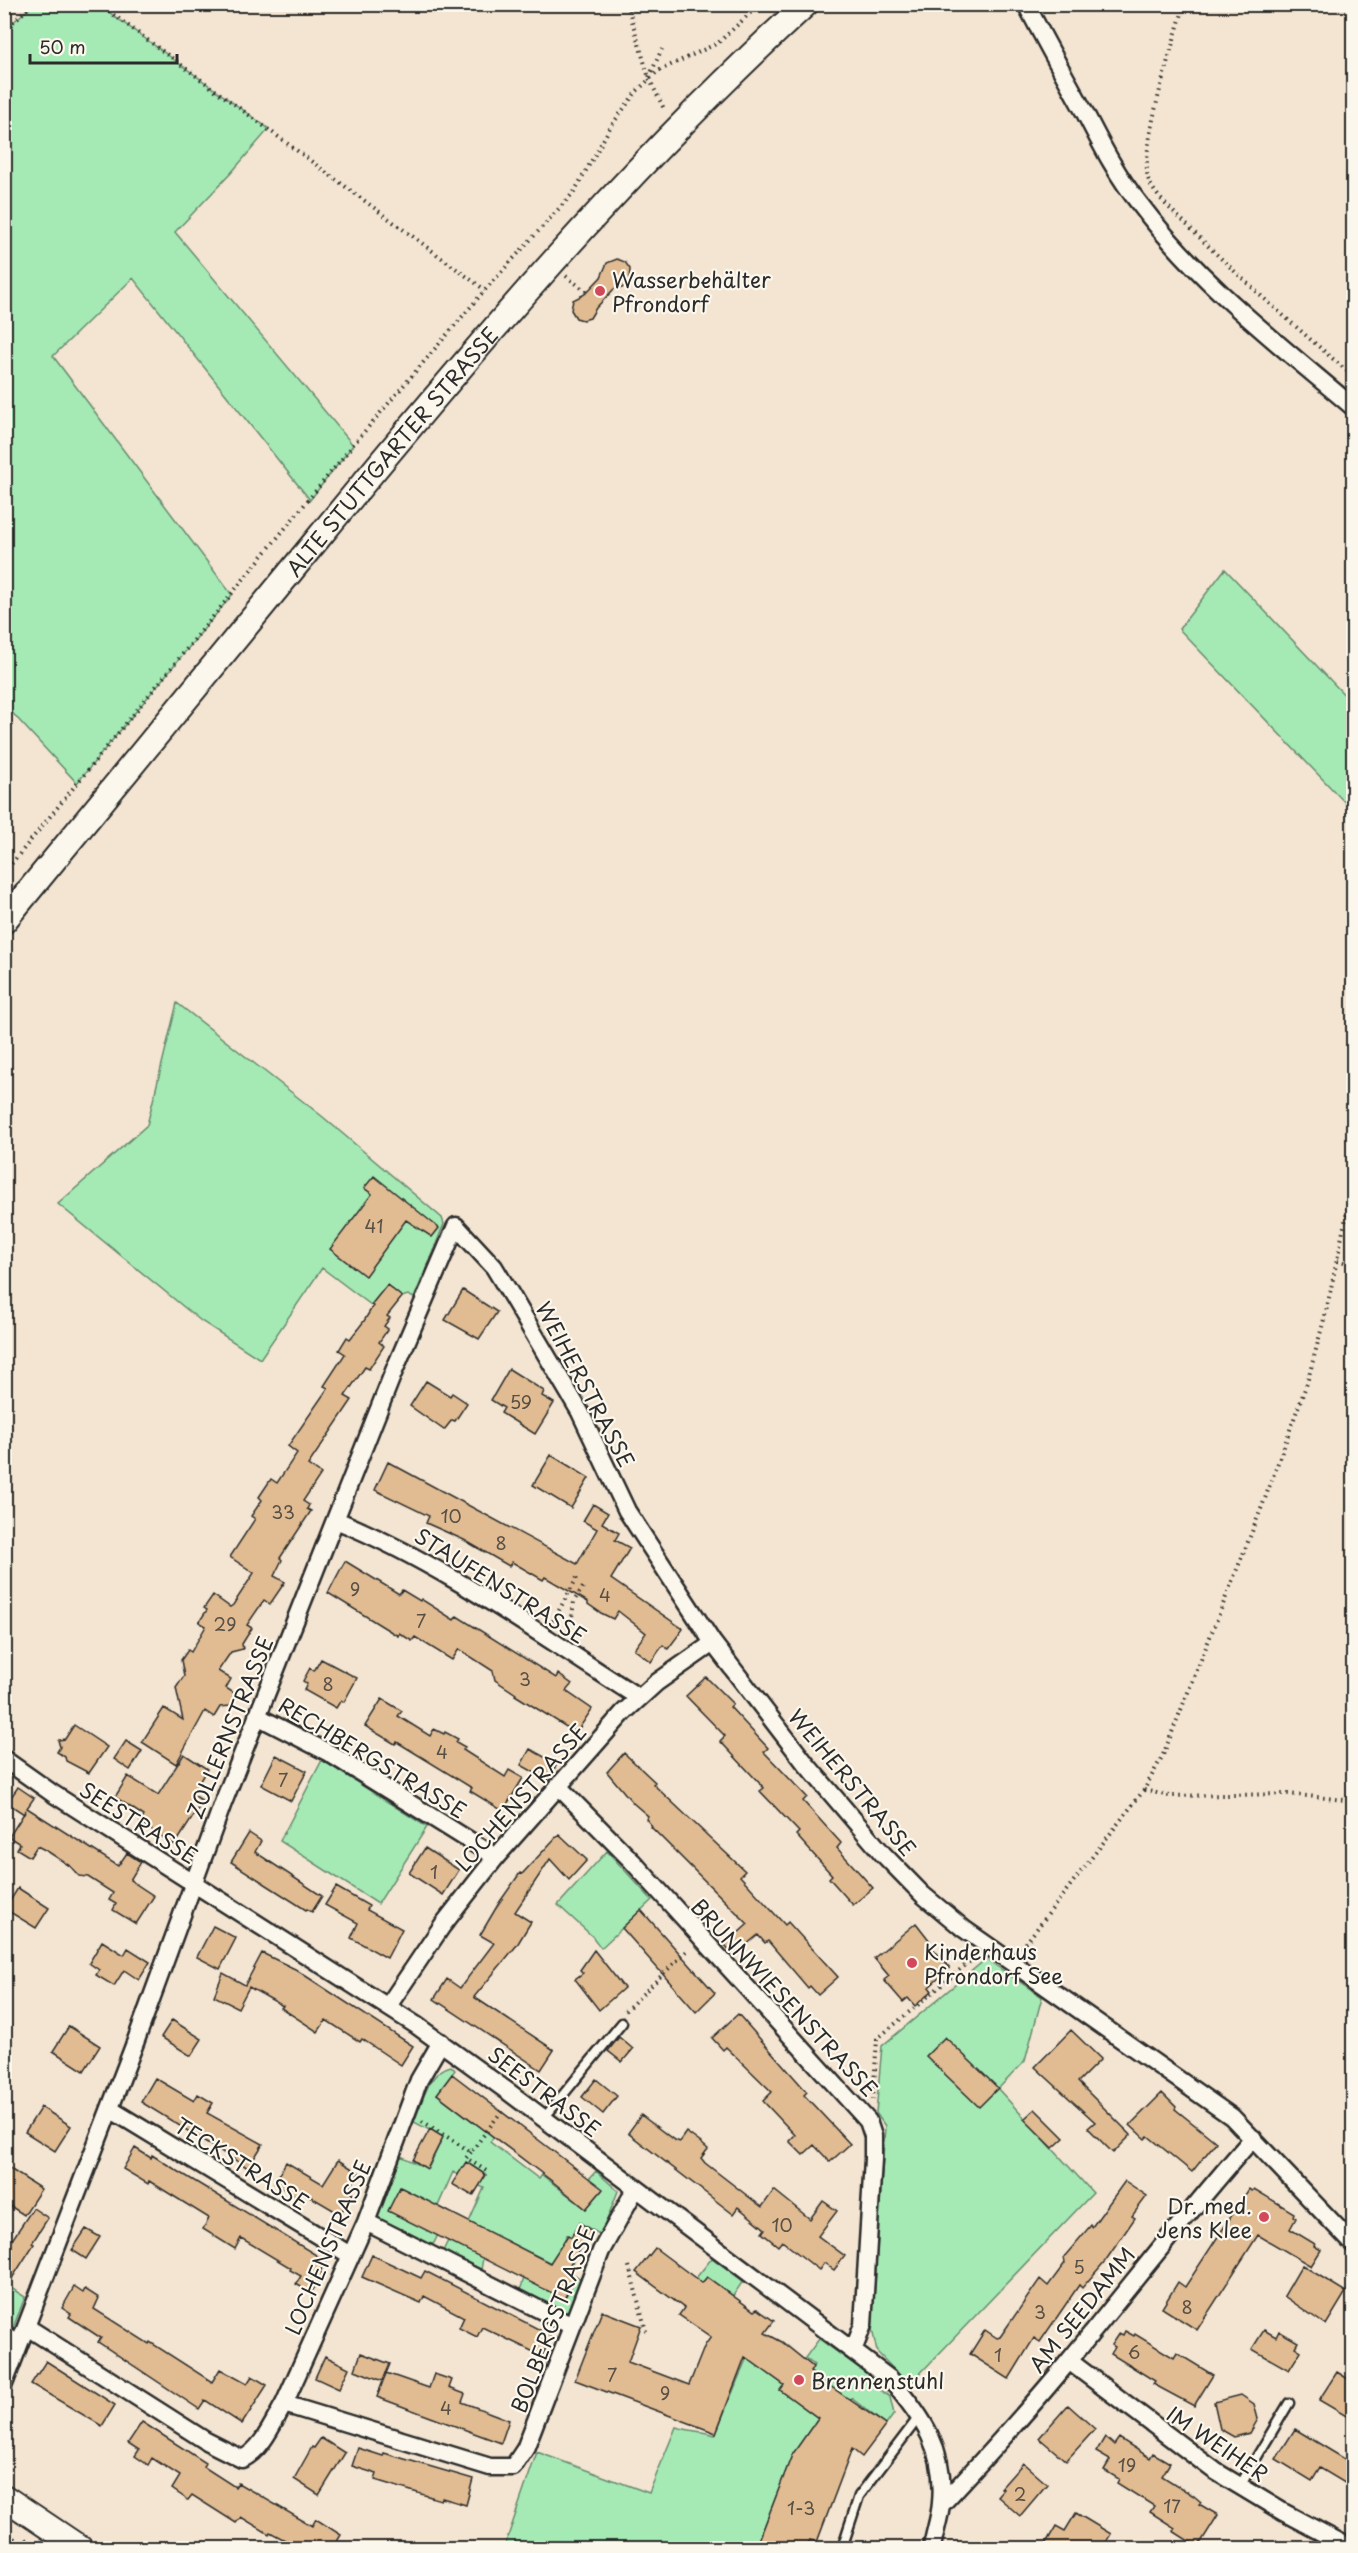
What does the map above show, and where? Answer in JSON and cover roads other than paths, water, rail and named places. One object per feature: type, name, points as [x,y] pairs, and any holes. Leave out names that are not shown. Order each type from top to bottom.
[{"type":"street","name":"ALTE STUTTGARTER STRASSE","points":[[4,921],[464,362],[602,207],[743,62],[806,4]]},
{"type":"street","points":[[1026,4],[1107,155],[1153,222],[1179,251],[1238,308],[1353,408]]},
{"type":"street","name":"ZOLLERNSTRASSE","points":[[4,2384],[110,2109],[193,1882],[394,1371],[456,1226]]},
{"type":"street","name":"WEIHERSTRASSE","points":[[456,1226],[494,1267],[517,1304],[580,1412],[627,1511],[713,1643],[806,1764],[883,1854],[944,1913],[1212,2102],[1253,2138],[1353,2246]]},
{"type":"street","name":"STAUFENSTRASSE","points":[[336,1520],[386,1542],[434,1568],[638,1697]]},
{"type":"street","name":"LOCHENSTRASSE","points":[[388,2006],[442,1926],[496,1857],[558,1786],[638,1697],[713,1643]]},
{"type":"street","name":"RECHBERGSTRASSE","points":[[258,1716],[329,1753],[496,1857]]},
{"type":"street","name":"SEESTRASSE","points":[[4,1759],[52,1793],[441,2042],[890,2379],[919,2417],[938,2453],[942,2476],[941,2505],[932,2548]]},
{"type":"street","name":"BRUNNWIESENSTRASSE","points":[[558,1786],[632,1861],[868,2121],[873,2136],[873,2159],[863,2325],[853,2351]]},
{"type":"street","name":"LOCHENSTRASSE","points":[[24,2334],[206,2441],[242,2459],[250,2456],[284,2404],[366,2222],[419,2080],[441,2042]]},
{"type":"street","name":"TECKSTRASSE","points":[[110,2109],[350,2255]]},
{"type":"street","name":"AM SEEDAMM","points":[[941,2505],[1069,2361],[1160,2246],[1253,2138]]},
{"type":"street","name":"BOLBERGSTRASSE","points":[[284,2404],[490,2467],[513,2467],[525,2449],[611,2229],[636,2188]]},
{"type":"street","points":[[366,2222],[572,2326]]},
{"type":"street","name":"IM WEIHER","points":[[1069,2361],[1164,2435],[1239,2487],[1351,2548]]},
{"type":"street","points":[[4,2497],[80,2548]]},
{"type":"lane","points":[[544,2118],[622,2023]]},
{"type":"lane","points":[[4,2330],[24,2334]]},
{"type":"lane","points":[[1239,2487],[1289,2403]]},
{"type":"lane","points":[[842,2548],[859,2496],[919,2417]]},
{"type":"place","name":"Wasserbehälter Pfrondorf","points":[[600,291]]},
{"type":"place","name":"Kinderhaus Pfrondorf See","points":[[912,1963]]},
{"type":"place","name":"Dr. med. Jens Klee","points":[[1264,2217]]},
{"type":"place","name":"Brennenstuhl","points":[[799,2380]]}]
